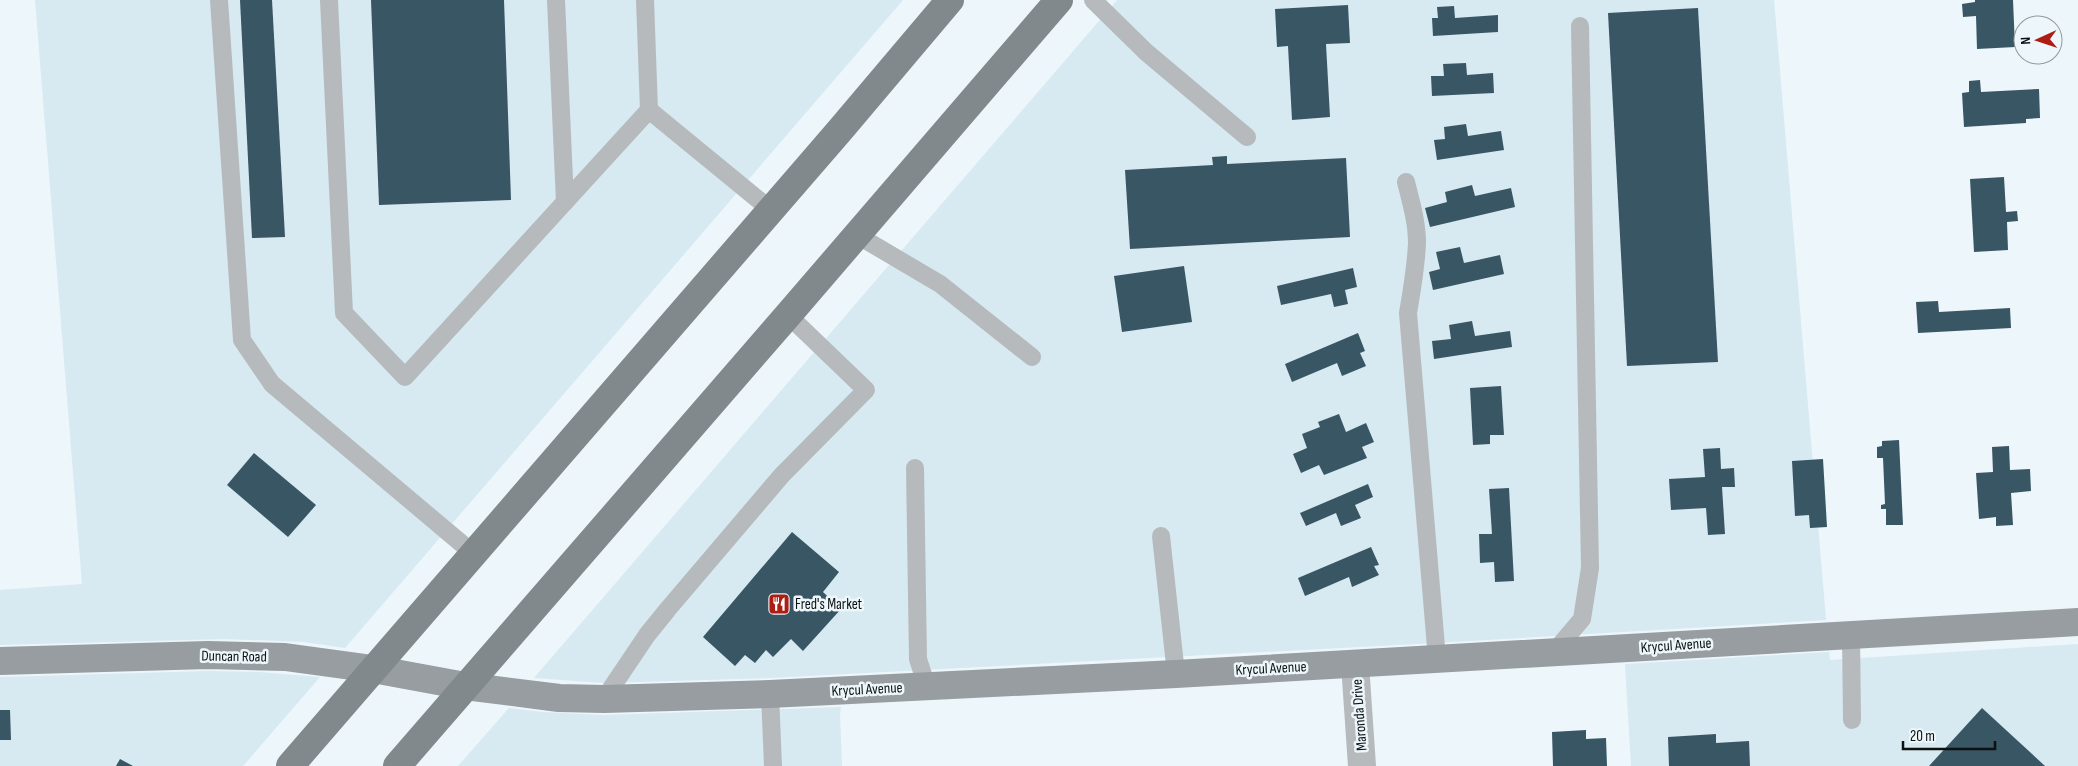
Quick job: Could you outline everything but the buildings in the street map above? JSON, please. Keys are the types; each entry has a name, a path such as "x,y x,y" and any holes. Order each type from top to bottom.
{"main road":[{"path":"290,766 950,0"},
{"path":"397,766 1058,0"}],"street":[{"name":"Krycul Avenue","path":"465,686 559,698 604,699 770,694 1176,674 2078,622"},
{"name":"Duncan Road","path":"0,661 208,655 302,658 465,686"},
{"name":"Maronda Drive","path":"1355,664 1362,766"}],"lane":[{"path":"219,0 242,340 272,384 474,554"},
{"path":"329,0 344,313 405,377 649,110 645,0"},
{"path":"556,0 565,202"},
{"path":"1092,0 1146,52 1247,137"},
{"path":"1554,652 1582,619 1590,568 1580,26"},
{"path":"649,110 771,210"},
{"path":"1406,182 1414,216 1417,242 1414,278 1408,313 1437,659"},
{"path":"857,235 940,284 1032,357"},
{"path":"604,699 647,635 782,475 866,390 788,315"},
{"path":"915,468 918,659 927,686"},
{"path":"1161,536 1176,674"},
{"path":"1852,634 1852,720"},
{"path":"770,694 773,766"}],"shaded area":[{"path":"35,0 903,0 345,648 304,642 225,639 0,645 0,590 82,584"},
{"path":"1117,0 1774,0 1826,620 1436,643 770,678 604,683 534,678"},
{"path":"2078,644 2078,766 1631,766 1625,664 1829,652 1830,660"},
{"path":"208,671 259,672 320,677 243,766 0,766 0,677"},
{"path":"841,707 842,766 458,766 509,708 604,715"}],"place":[{"name":"Fred's Market","path":"779,604"}]}
